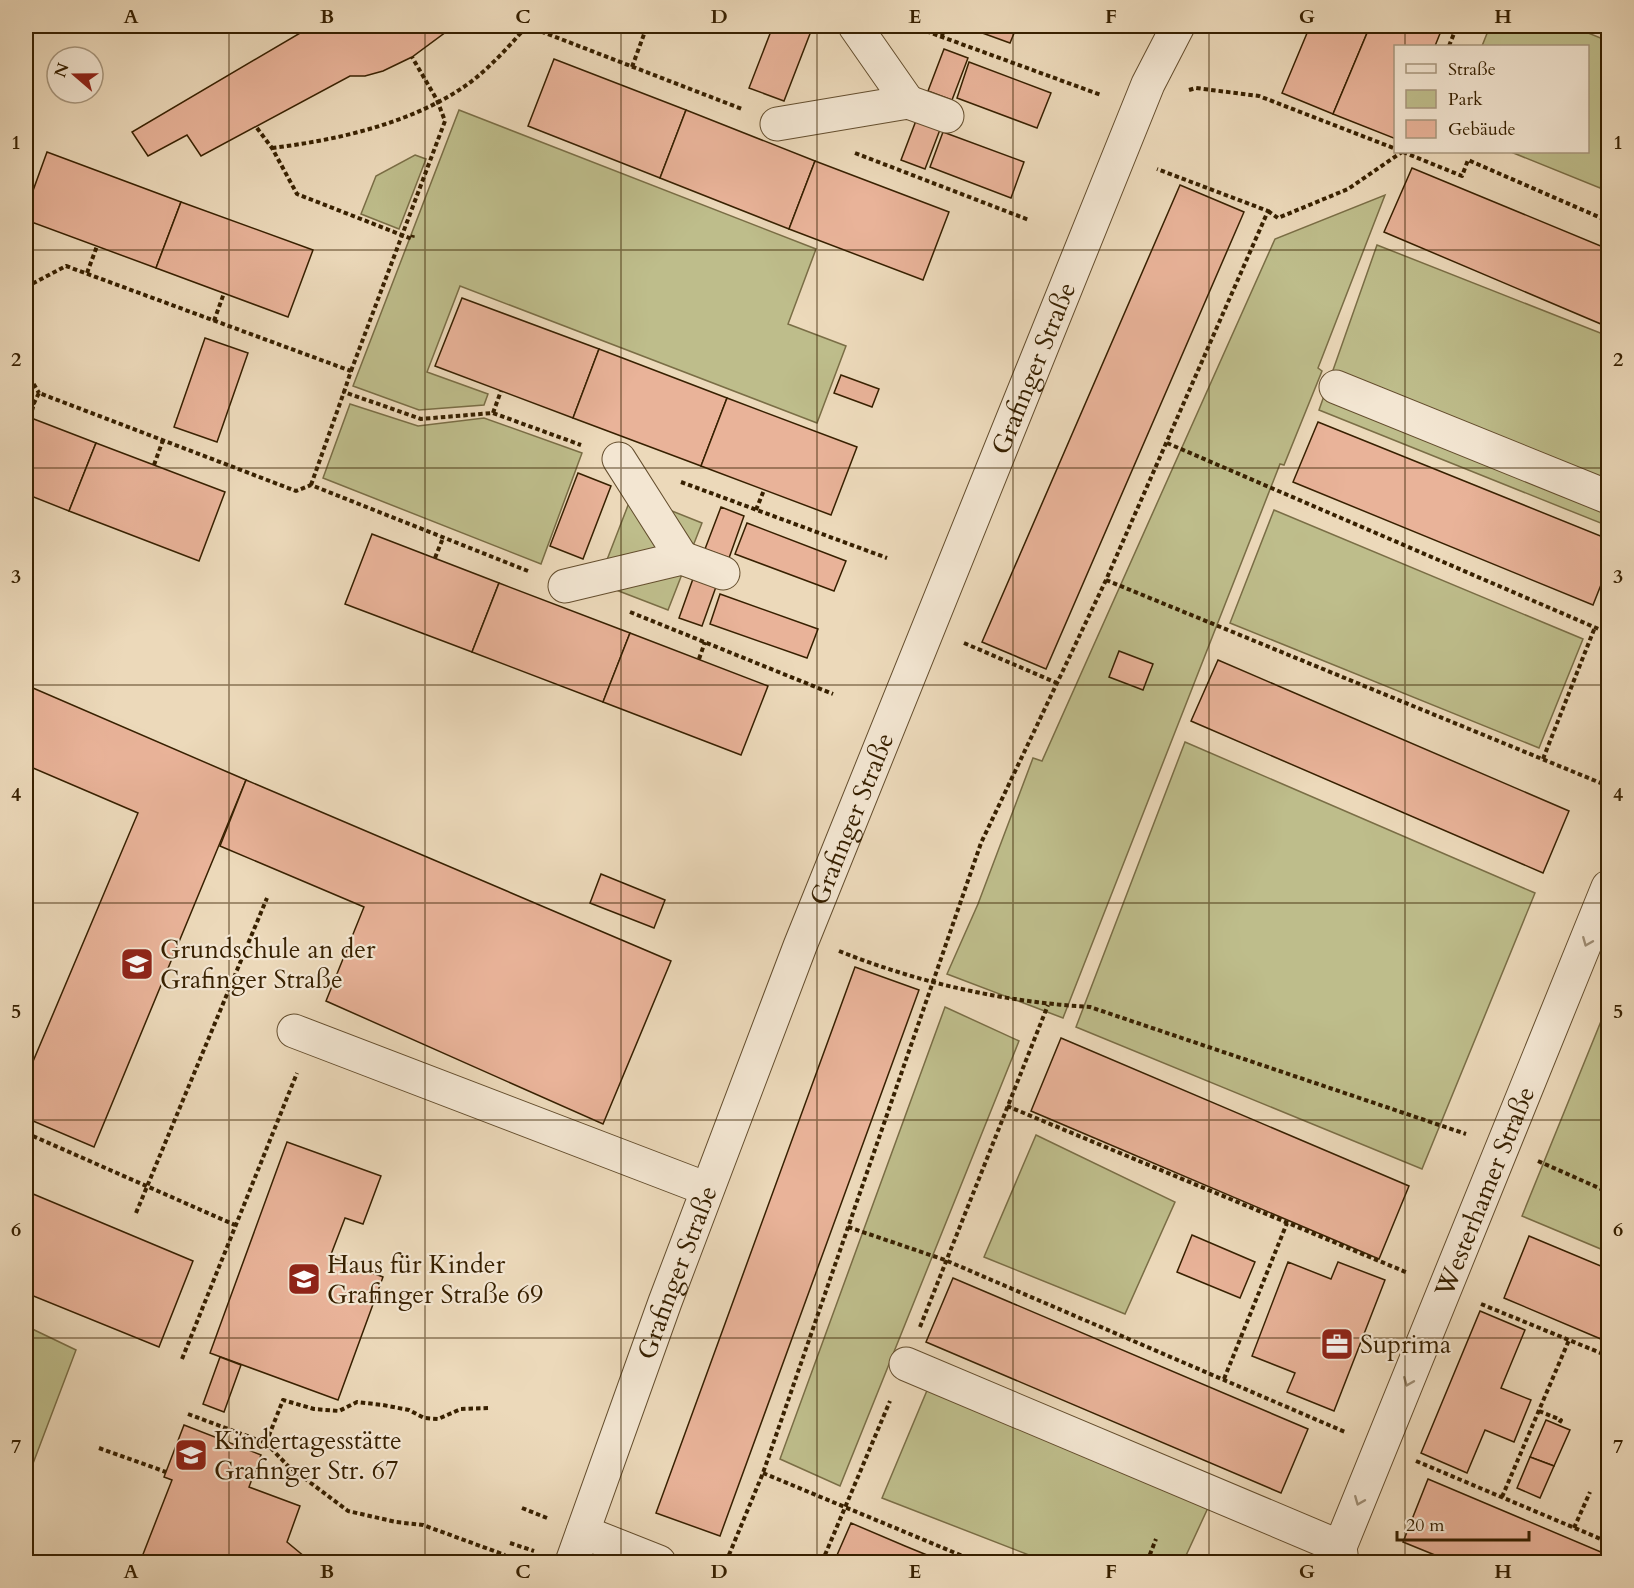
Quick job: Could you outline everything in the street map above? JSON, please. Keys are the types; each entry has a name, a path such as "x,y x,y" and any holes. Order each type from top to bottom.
{"street":[{"path":"855,26 908,102"},
{"name":"Grafinger Straße","path":"1143,96 1164,26"},
{"name":"Grafinger Straße","path":"572,1563 707,1189 800,946 1143,96 1178,26"},
{"path":"777,124 908,102 947,116"},
{"path":"1336,387 1608,497"},
{"path":"619,459 682,558"},
{"path":"565,586 682,558 723,573"},
{"name":"Westerhamer Straße","path":"1341,1555 1382,1447 1608,887"},
{"path":"302,1034 707,1189"},
{"path":"906,1364 1341,1555"},
{"path":"583,1532 659,1563"}],"path":[{"path":"272,148 320,142 355,134 437,100 466,85 486,69 527,26 777,124"},
{"path":"632,66 647,26"},
{"path":"912,26 1143,96 1196,88 1259,96 1394,149"},
{"path":"942,36 945,26"},
{"path":"1449,45 1457,26"},
{"path":"1590,26 1608,33"},
{"path":"310,485 445,121 437,100 412,57"},
{"path":"257,128 272,148 297,194 412,240 413,235"},
{"path":"854,153 1029,220"},
{"path":"1155,169 1268,211 1278,218 1348,189 1401,153"},
{"path":"1404,153 1462,176 1468,160 1608,221"},
{"path":"726,1563 763,1473 981,843 1106,580 1268,211"},
{"path":"87,273 97,246"},
{"path":"26,287 66,266 351,371"},
{"path":"214,321 224,293"},
{"path":"26,371 39,393 296,491 310,485 833,694"},
{"path":"493,413 501,391"},
{"path":"344,392 422,419 493,413 619,459"},
{"path":"30,418 39,393"},
{"path":"26,400 34,404"},
{"path":"154,465 163,440"},
{"path":"1167,443 1608,633"},
{"path":"679,481 887,558"},
{"path":"756,510 764,490"},
{"path":"435,558 443,538"},
{"path":"1106,580 1608,786"},
{"path":"931,621 963,642 1057,683"},
{"path":"1542,759 1595,627"},
{"path":"699,659 705,642"},
{"path":"136,1213 267,898"},
{"path":"838,951 931,983 1048,1005 1090,1007 1505,1147 1608,1192"},
{"path":"822,1563 906,1364 945,1260 1048,1005"},
{"path":"182,1359 236,1225 302,1034"},
{"path":"1007,1107 1608,1356"},
{"path":"26,1133 236,1225"},
{"path":"1224,1379 1287,1223"},
{"path":"848,1227 945,1260 1608,1542"},
{"path":"1502,1497 1569,1340"},
{"path":"266,1443 283,1400 314,1409 339,1411 357,1402 366,1403 409,1410 424,1418 438,1419 461,1409 489,1408"},
{"path":"1539,1411 1561,1420 1558,1425"},
{"path":"188,1414 266,1443 288,1466 348,1510 396,1522 423,1525 505,1555"},
{"path":"99,1448 166,1472"},
{"path":"763,1473 977,1563"},
{"path":"1574,1528 1590,1492"},
{"path":"1147,1563 1156,1539"}],"green space":[{"path":"1490,26 1571,26 1608,41 1608,71 1605,79 1608,81 1608,168 1600,188 1513,153 1589,153 1589,45 1482,45"},
{"path":"459,110 816,249 788,324 846,346 817,423 460,286 427,372 488,394 484,405 419,410 353,386"},
{"path":"415,155 426,159 399,229 361,214 376,176"},
{"path":"1385,195 1318,368 1322,371 1284,465 1280,464 1063,1018 947,974 978,904 1033,758 1042,761 1275,239"},
{"path":"1377,245 1608,336 1608,526 1319,410"},
{"path":"350,404 418,426 484,418 582,453 541,564 323,478"},
{"path":"632,495 702,523 668,610 598,583"},
{"path":"1274,510 1583,639 1539,748 1230,623"},
{"path":"1185,742 1535,893 1422,1169 1076,1027"},
{"path":"1608,1004 1608,1252 1522,1216"},
{"path":"945,1007 1019,1041 840,1486 780,1459"},
{"path":"1036,1135 1175,1202 1125,1314 984,1257"},
{"path":"26,1326 76,1350 26,1482"},
{"path":"936,1369 1219,1484 1183,1562 1047,1562 882,1498"}],"building":[{"path":"312,26 454,26 412,57 383,71 365,76 350,76 201,156 187,135 148,156 132,132"},
{"path":"773,26 813,26 784,101 749,88"},
{"path":"963,26 1017,26 1010,43"},
{"path":"1310,26 1370,26 1333,114 1282,93"},
{"path":"1370,26 1443,26 1435,45 1394,45 1394,138 1333,114"},
{"path":"944,49 968,58 952,100 928,91"},
{"path":"554,59 686,110 660,178 528,126"},
{"path":"969,62 1051,93 1037,128 957,98"},
{"path":"686,110 815,161 789,229 660,178"},
{"path":"917,118 941,127 925,169 901,160"},
{"path":"943,132 1024,162 1011,198 930,167"},
{"path":"47,152 181,202 156,268 26,220 26,210"},
{"path":"815,161 949,212 923,280 789,229"},
{"path":"1412,168 1608,249 1608,327 1384,232"},
{"path":"1180,185 1244,212 1046,669 982,642"},
{"path":"181,202 313,250 288,317 156,268"},
{"path":"462,298 599,349 573,418 435,366"},
{"path":"205,338 248,353 217,442 174,427"},
{"path":"599,349 727,398 701,466 573,418"},
{"path":"841,375 879,389 872,407 834,393"},
{"path":"727,398 857,447 831,515 701,466"},
{"path":"26,416 96,443 69,511 26,494"},
{"path":"1318,422 1608,539 1608,567 1593,605 1293,482"},
{"path":"96,443 225,492 199,561 69,511"},
{"path":"578,473 611,486 583,559 550,546"},
{"path":"721,507 744,516 729,558 705,549"},
{"path":"747,523 846,561 834,591 735,554"},
{"path":"372,534 499,583 472,652 345,604"},
{"path":"694,576 717,584 702,626 679,618"},
{"path":"499,583 630,633 603,702 472,652"},
{"path":"720,594 818,629 807,658 710,624"},
{"path":"630,633 768,686 741,755 603,702"},
{"path":"1119,651 1153,664 1143,690 1109,677"},
{"path":"1218,660 1569,811 1543,873 1191,721"},
{"path":"26,685 246,780 94,1147 26,1118 26,1078 138,813 26,765"},
{"path":"246,780 671,961 603,1124 326,1001 364,907 220,846"},
{"path":"601,874 665,900 654,928 590,903"},
{"path":"855,967 919,990 720,1536 656,1513"},
{"path":"1061,1038 1409,1186 1379,1259 1031,1111"},
{"path":"287,1142 381,1176 363,1224 345,1218 330,1257 383,1277 338,1400 210,1353"},
{"path":"26,1191 193,1261 159,1347 26,1293"},
{"path":"1192,1235 1255,1262 1240,1298 1177,1272"},
{"path":"1529,1236 1608,1269 1608,1342 1504,1298"},
{"path":"1288,1262 1331,1279 1338,1262 1385,1280 1334,1411 1287,1392 1295,1373 1252,1356"},
{"path":"953,1278 1308,1429 1281,1493 926,1342"},
{"path":"1480,1311 1525,1330 1501,1388 1531,1400 1514,1442 1485,1430 1467,1473 1421,1453"},
{"path":"220,1357 241,1365 224,1412 203,1404"},
{"path":"1546,1420 1570,1430 1554,1466 1530,1457"},
{"path":"184,1425 261,1455 249,1487 300,1506 287,1542 311,1562 140,1562 172,1480 164,1477"},
{"path":"1530,1457 1554,1466 1540,1498 1517,1488"},
{"path":"1428,1479 1608,1555 1608,1562 1452,1562 1403,1542"},
{"path":"851,1523 905,1546 944,1562 834,1562"}],"place":[{"name":"Grundschule an der Grafinger Straße","path":"137,964"},
{"name":"Haus für Kinder Grafinger Straße 69","path":"304,1279"},
{"name":"Suprima","path":"1337,1344"},
{"name":"Kindertagesstätte Grafinger Str. 67","path":"191,1455"}]}
